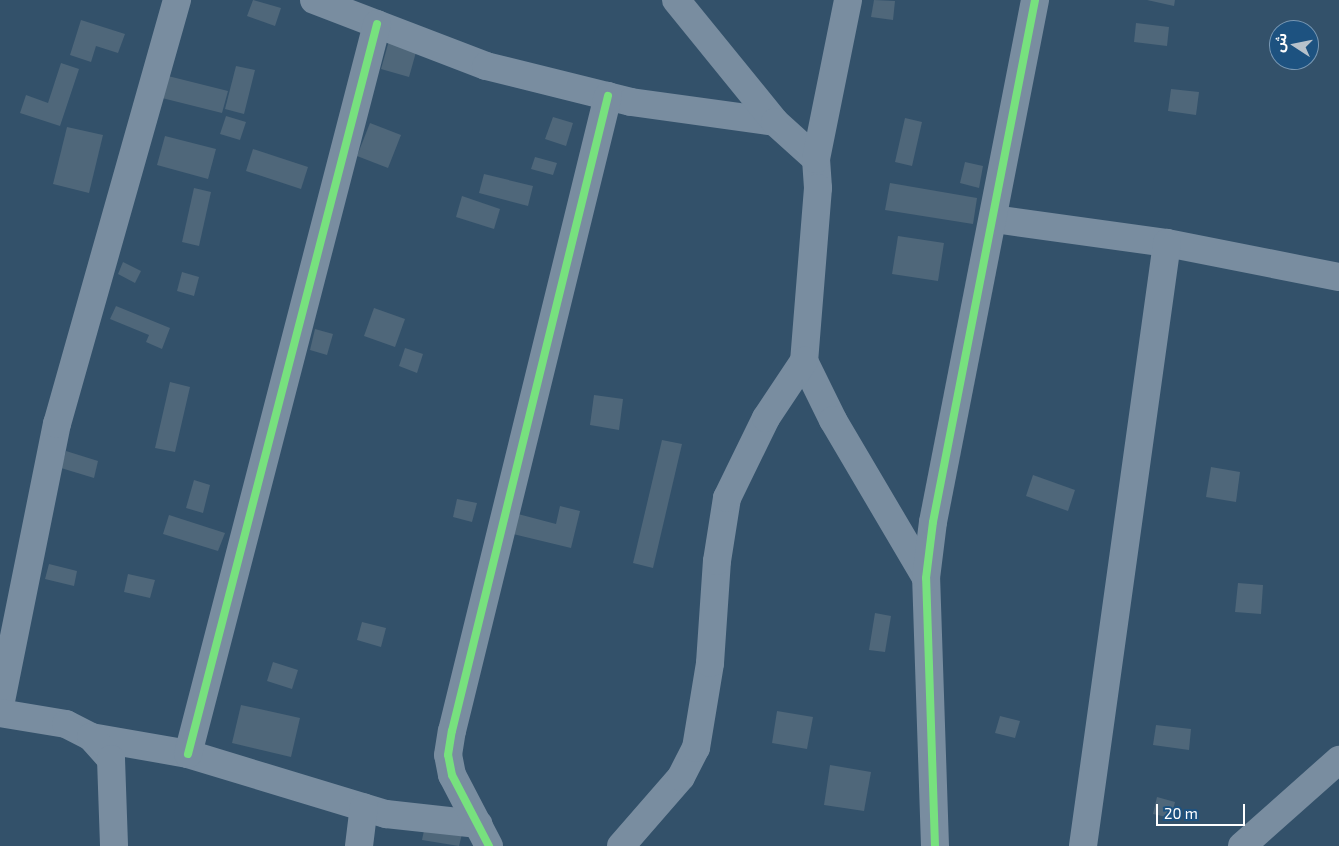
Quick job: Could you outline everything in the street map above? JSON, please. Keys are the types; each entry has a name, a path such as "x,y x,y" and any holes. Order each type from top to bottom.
{"street":[{"path":"0,706 57,424 177,0"},
{"path":"314,0 486,66 608,96 775,122"},
{"path":"676,0 775,122 816,159"},
{"path":"621,846 681,777 696,748 710,663 717,561 727,498 766,418 804,361 818,188 816,159 848,0"},
{"path":"935,846 926,578 933,522 994,219 1035,0"},
{"path":"188,754 377,24"},
{"path":"483,835 452,775 448,756 452,731 608,96"},
{"path":"994,219 1167,243 1339,277"},
{"path":"1083,846 1167,243"},
{"path":"804,361 837,428 926,578"},
{"path":"0,713 66,724 91,737 188,754 386,814 483,835"},
{"path":"91,737 111,759 114,846"},
{"path":"1242,846 1339,760"},
{"path":"360,846 364,807"}],"building":[{"path":"253,0 281,8 275,26 247,16"},
{"path":"874,0 895,1 893,20 871,17"},
{"path":"1147,0 1175,0 1174,6"},
{"path":"81,20 125,34 118,53 96,46 91,62 70,55"},
{"path":"1136,23 1169,27 1167,46 1134,42"},
{"path":"390,37 418,45 409,77 381,69"},
{"path":"61,63 79,69 60,126 20,113 26,95 48,103"},
{"path":"236,66 255,70 244,114 225,109"},
{"path":"164,75 228,91 222,113 158,97"},
{"path":"1171,89 1199,92 1196,115 1168,111"},
{"path":"226,116 246,122 240,140 220,134"},
{"path":"553,117 573,123 566,146 545,139"},
{"path":"905,118 922,122 912,166 895,162"},
{"path":"370,123 401,135 388,168 357,156"},
{"path":"67,127 103,135 89,193 53,184"},
{"path":"165,136 216,149 208,179 157,165"},
{"path":"253,149 308,167 301,189 246,171"},
{"path":"535,157 557,163 553,175 531,169"},
{"path":"965,162 983,166 979,188 960,183"},
{"path":"484,174 533,186 528,206 479,193"},
{"path":"890,183 977,198 973,224 885,210"},
{"path":"194,188 211,192 199,246 182,242"},
{"path":"462,196 500,209 494,229 456,217"},
{"path":"898,236 944,243 938,281 892,274"},
{"path":"123,262 141,271 135,283 118,274"},
{"path":"182,272 199,277 194,296 177,291"},
{"path":"116,306 170,328 162,349 146,342 149,335 110,319"},
{"path":"374,308 405,319 395,347 364,336"},
{"path":"315,329 333,334 327,355 310,350"},
{"path":"405,348 423,354 417,373 399,366"},
{"path":"170,382 190,387 175,452 155,448"},
{"path":"594,395 623,399 619,430 590,425"},
{"path":"662,440 682,444 653,568 633,563"},
{"path":"66,451 98,461 94,478 61,468"},
{"path":"1211,467 1240,472 1236,502 1206,497"},
{"path":"1033,475 1075,490 1068,511 1026,496"},
{"path":"194,480 210,485 203,513 186,508"},
{"path":"457,499 477,503 472,522 453,517"},
{"path":"560,506 580,511 571,548 513,534 518,514 556,524"},
{"path":"169,515 225,533 218,551 163,534"},
{"path":"49,564 77,571 74,586 45,579"},
{"path":"128,574 155,580 150,598 124,592"},
{"path":"1238,583 1263,585 1261,614 1235,612"},
{"path":"875,613 891,616 885,652 869,650"},
{"path":"362,622 386,628 381,647 357,640"},
{"path":"273,662 298,670 292,689 267,681"},
{"path":"241,705 300,718 291,757 232,743"},
{"path":"777,711 813,717 807,749 772,743"},
{"path":"1000,716 1020,721 1015,738 995,733"},
{"path":"1156,725 1191,729 1189,750 1153,745"},
{"path":"830,765 871,772 864,811 824,805"},
{"path":"1157,797 1175,802 1171,818 1153,814"},
{"path":"426,821 463,830 459,846 422,840"}],"cycle path":[{"path":"935,846 926,578 933,522 1035,0"},
{"path":"188,754 377,24"},
{"path":"489,846 452,775 448,755 452,731 608,96"}]}
